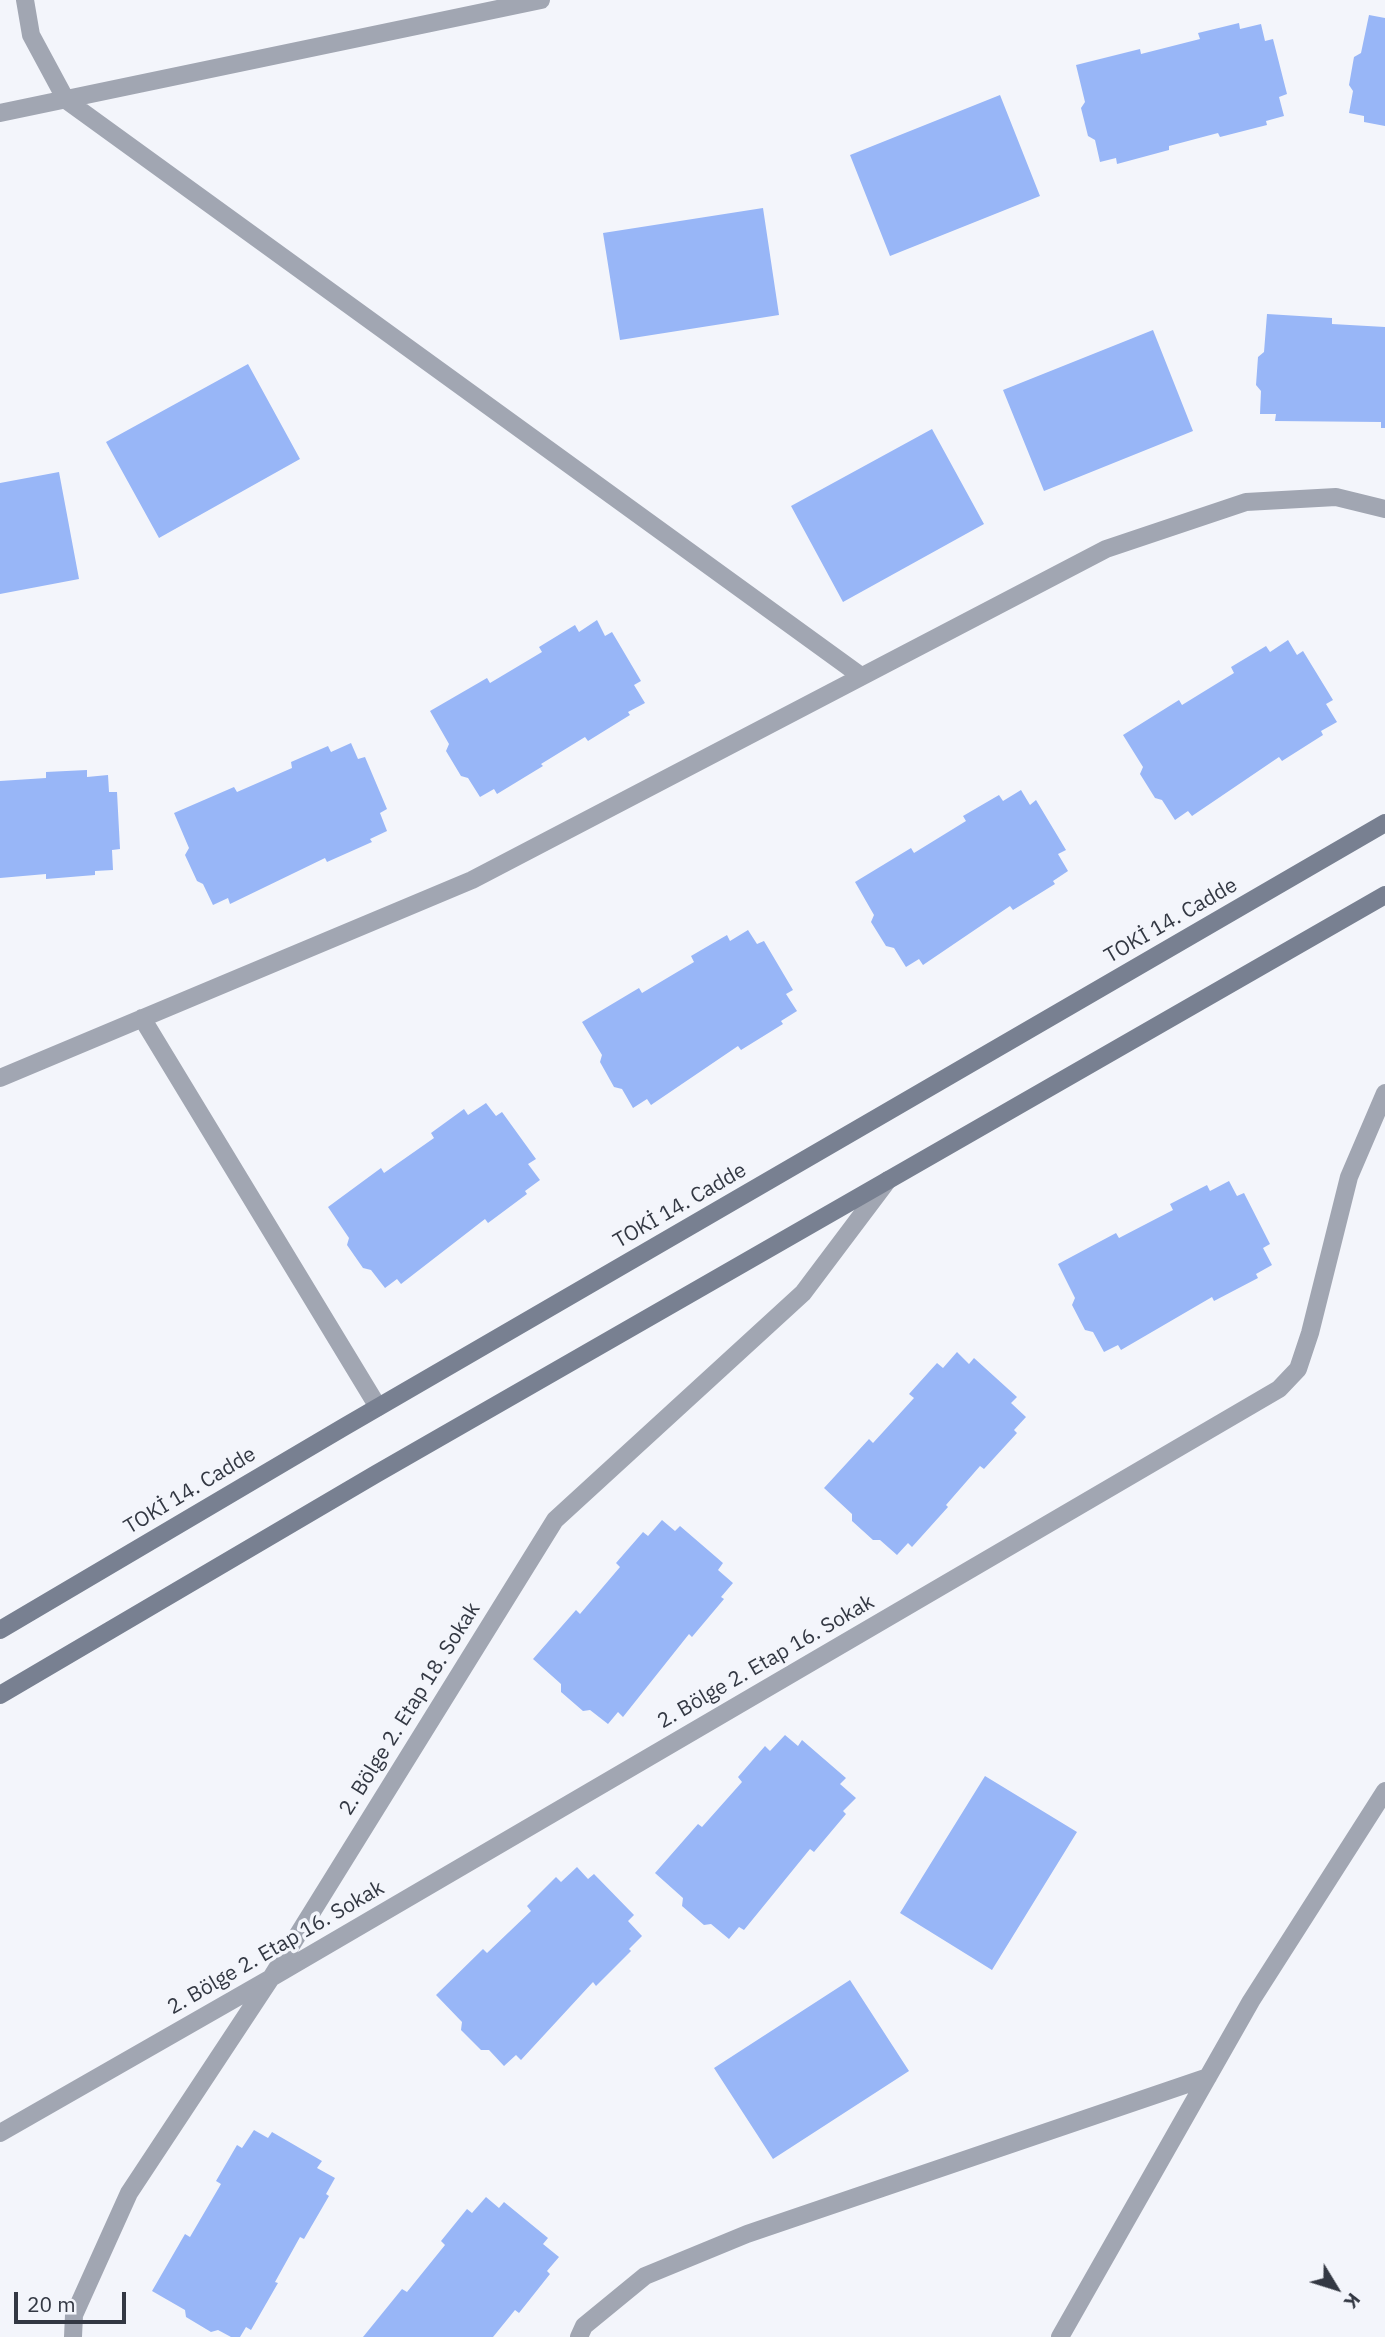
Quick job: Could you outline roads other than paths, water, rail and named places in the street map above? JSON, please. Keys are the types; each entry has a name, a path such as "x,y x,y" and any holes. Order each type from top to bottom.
{"main road":[{"name":"TOKİ 14. Cadde","path":"0,1630 1385,823"},
{"path":"0,1695 376,1474 1385,895"}],"street":[{"path":"25,0 31,35 66,100 861,676"},
{"path":"0,113 541,0"},
{"path":"0,1078 472,880 1106,549 1246,502 1336,497 1385,509"},
{"path":"142,1018 379,1407"},
{"name":"2. Bölge 2. Etap 16. Sokak","path":"0,2133 271,1978 1279,1389 1298,1369 1310,1334 1349,1177 1385,1093"},
{"name":"2. Bölge 2. Etap 18. Sokak","path":"73,2337 74,2315 129,2193 271,1978 555,1520 803,1293 888,1180"},
{"path":"1060,2337 1251,2001 1385,1791"},
{"path":"579,2337 584,2326 645,2276 747,2234 1208,2077"}]}
